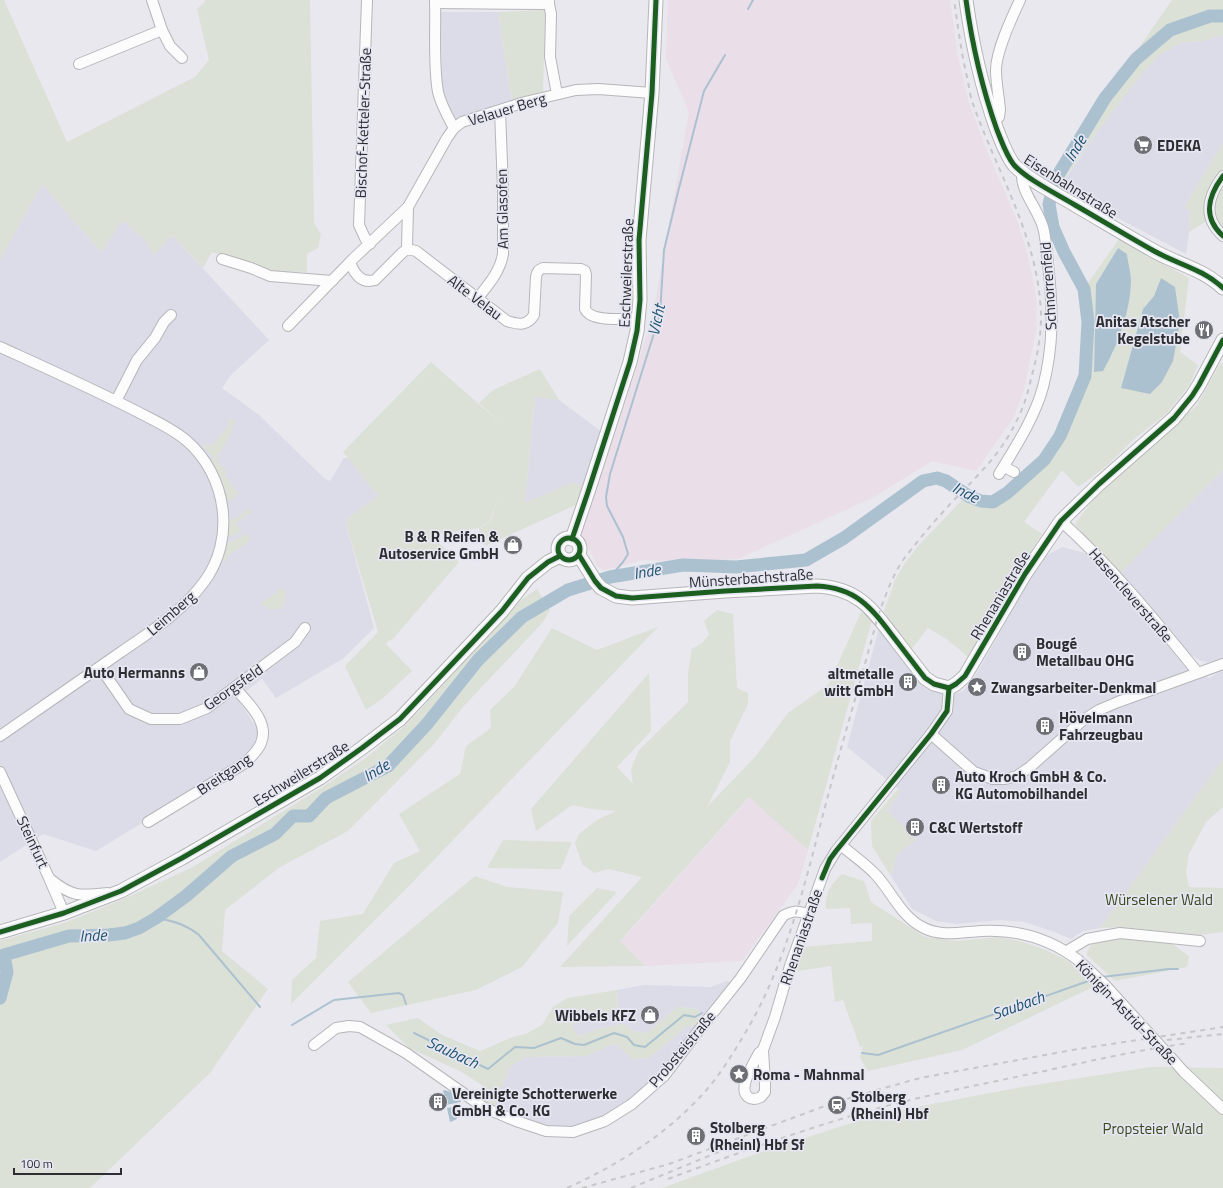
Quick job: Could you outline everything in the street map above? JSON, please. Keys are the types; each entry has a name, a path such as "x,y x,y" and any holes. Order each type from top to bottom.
{"main road":[{"name":"Eschweilerstraße","path":"572,539 630,362 638,319 640,300 640,228 652,93 656,0"},
{"name":"Eisenbahnstraße","path":"966,0 970,30 978,65 994,121 1004,149 1014,164 1022,172 1059,196 1155,252 1203,273 1223,288"},
{"name":"Rhenaniastraße","path":"949,688 965,676 1024,574 1061,521 1099,484 1174,418 1192,396 1221,346"},
{"path":"572,539 579,544 579,555 569,561 560,556 558,548 561,542 572,539"},
{"name":"Münsterbachstraße","path":"579,555 601,588 616,596 632,598 817,586 830,586 842,589 864,602 878,616 925,678 934,684 949,688"},
{"name":"Eschweilerstraße","path":"0,932 64,913 121,891 182,858 320,778 400,719 502,611 528,578 548,562 560,556"}],"street":[{"path":"152,0 162,30 170,46 182,58"},
{"name":"Bischof-Ketteler-Straße","path":"367,0 359,225 365,238 370,244"},
{"path":"994,121 999,117 1000,110 996,62 1020,0"},
{"path":"454,128 442,105 438,93 435,2 549,2 551,14 550,56 557,94"},
{"path":"79,64 162,30"},
{"name":"Velauer Berg","path":"288,326 408,207 447,138 454,128 462,122 525,102 576,90 598,89 652,93"},
{"name":"Am Glasofen","path":"477,299 498,271 502,262 503,254 503,189 500,111"},
{"name":"Schnorrenfeld","path":"1014,472 1001,470 1030,420 1042,388 1052,344 1053,319 1052,292 1045,232 1040,216 1024,187 1022,172"},
{"path":"1223,176 1214,188 1209,204 1212,222 1223,236"},
{"name":"Velauer Berg","path":"407,249 408,207"},
{"path":"350,263 356,275 366,281 371,282 375,280 407,249"},
{"name":"Alte Velau","path":"407,249 416,251 507,322 515,324 527,323 534,316 536,277 540,269 543,268 581,269 585,271 584,309 593,317 638,319"},
{"path":"222,259 270,276 332,281"},
{"path":"116,401 137,360 155,338 164,322 171,315"},
{"name":"Leimberg","path":"0,347 116,401 176,432 195,448 209,466 222,501 224,527 216,561 204,582 187,602 150,632 0,736"},
{"name":"Hasencleverstraße","path":"1061,521 1107,565 1198,673"},
{"name":"Georgsfeld","path":"100,667 129,709 151,719 180,719 207,708 235,688 295,642 305,628"},
{"path":"931,734 974,772 993,779 1005,779 1017,776 1030,767 1082,721 1099,710 1223,664"},
{"name":"Breitgang","path":"148,822 245,762 255,753 261,742 263,730 255,711 235,688"},
{"name":"Rhenaniastraße","path":"763,1050 808,914 830,859 931,734 947,711 949,688"},
{"name":"Steinfurt","path":"0,772 64,913"},
{"name":"Königin-Astrid-Straße","path":"841,845 874,873 886,886 903,913 914,922 925,928 936,932 957,934 1000,930 1023,933 1067,951 1106,986 1184,1072 1223,1109"},
{"path":"49,878 64,890 73,894 94,894 121,891"},
{"name":"Probsteistraße","path":"314,1045 336,1028 349,1026 360,1027 406,1053 483,1107 516,1121 546,1131 573,1132 606,1121 632,1104 664,1076 740,979 783,916 790,912 797,911 808,914"},
{"path":"1067,951 1087,939 1120,933 1200,941"}],"shaded area":[{"path":"668,0 950,0 958,57 969,103 985,146 1016,218 1026,249 1037,303 1036,333 1024,389 1014,417 976,471 932,461 872,498 738,559 685,561 643,560 604,570 598,567 581,534 652,319 689,112 666,59"},
{"path":"441,12 498,12 512,101 456,121 442,92"},
{"path":"1223,35 1223,143 1185,206 1190,211 1186,254 1061,188 1066,178 1100,128 1159,54 1181,43 1202,41"},
{"path":"42,184 101,252 122,220 145,240 154,255 172,235 269,340 231,375 222,388 259,415 324,478 330,481 344,458 348,458 378,496 348,518 346,524 374,628 344,658 276,698 262,679 237,698 258,730 257,742 242,762 96,851 43,834 0,862 0,257"},
{"path":"535,396 559,400 602,432 584,487 525,503"},
{"path":"1223,470 1223,659 1211,663 1201,661 1189,654 1119,574"},
{"path":"1062,547 1092,555 1184,660 1209,678 1223,670 1223,759 1100,928 1083,931 1071,939 1025,922 1000,920 956,924 936,921 912,909 891,876 897,855 915,840 887,810 901,791 847,747 879,628 933,690 947,696 963,691 974,678 1042,558"},
{"path":"750,797 808,850 798,884 742,961 645,966 620,942"},
{"path":"727,981 733,983 702,1018 697,1009 677,1007 647,1033 633,1031 623,1024 598,1029 578,1036 571,1025 618,1009 617,990 644,985 711,987"},
{"path":"687,1026 695,1026 661,1073 628,1101 604,1118 574,1127 547,1126 518,1118 495,1106 511,1066 526,1057 586,1056 615,1043 633,1059 649,1058"}],"green space":[{"path":"0,0 4,0 67,142 195,77 209,60 197,9 205,2 205,0 310,0 314,223 321,234 318,248 307,254 307,272 276,271 212,252 203,268 172,235 154,255 145,240 122,220 101,252 42,184 1,258"},
{"path":"1172,0 1223,0 1223,35 1202,41 1181,43 1159,55 1129,90 1065,178 1056,171"},
{"path":"545,10 543,92 512,101 498,12"},
{"path":"1223,143 1223,169 1218,173 1210,186 1206,200 1205,222 1189,232 1190,211 1185,206"},
{"path":"1223,184 1223,234 1213,208"},
{"path":"1119,239 1189,278 1180,352 1198,365 1190,384 1167,413 1135,438 1108,465 1078,487 1062,470 1024,522 1042,534 999,603 968,657 948,640 928,628 909,652 884,611 895,580 903,566 919,545 963,499 986,505 1000,503 1039,472 1054,452 1068,425 1087,378 1090,359 1091,329 1088,283","holes":["1118,248 1127,254 1131,281 1128,307 1112,355 1094,371 1096,284","1154,296 1121,388 1143,309"]},
{"path":"431,362 505,427 479,403 493,390 540,369 559,400 535,397 525,503 574,482 584,487 578,504 485,546 479,529 491,520 498,498 490,520 479,528 440,534 438,542 459,562 392,640 388,641 386,644 412,671 383,698 366,710 345,666 378,632 346,524 348,518 378,496 343,452"},
{"path":"1223,363 1223,470 1119,575 1075,524 1100,491 1153,447 1197,405 1220,364"},
{"path":"230,418 235,422 230,435 216,459 227,473 225,475 239,494 228,502 222,481 211,460 213,457 203,447 207,443 211,446 230,425 227,422"},
{"path":"249,508 252,512 236,523 241,531 236,535 228,536 229,517 232,521"},
{"path":"246,533 251,540 226,557 229,561 223,560 223,553 227,545"},
{"path":"283,588 286,600 281,608 271,609 261,603"},
{"path":"537,589 550,610 543,622 463,707 434,744 348,831 280,867 225,910 222,951 268,989 210,1073 90,1188 0,1188 0,941 67,922 121,900 191,868 321,788 367,757 401,729 521,600"},
{"path":"717,610 733,614 737,688 748,693 748,704 730,741 730,762 707,807 755,757 788,713 829,684 861,612 872,620 808,850 749,797 620,941 645,966 560,967 642,877 609,869 594,873 582,864 575,843 579,834 597,820 616,811 592,809 572,805 536,831 531,809 649,673 651,731 617,767 633,784 631,769 639,750 688,702 688,673 692,649 702,643 709,635 704,621"},
{"path":"658,627 402,893 291,1004 292,980 316,958 320,921 363,914 394,863 420,851 399,814 460,774 466,746 491,728 490,710 514,687 552,628 597,650"},
{"name":"Würselener Wald","path":"1223,759 1223,807 1206,822 1189,854 1186,872 1189,887 1223,888 1223,932 1198,935 1120,927 1100,928"},
{"path":"898,789 901,791 887,810 916,840 897,855 891,876 872,846 871,821"},
{"path":"503,840 572,842 561,869 487,868"},
{"path":"842,874 864,881 871,902 925,937 958,941 999,937 1023,942 1046,950 1068,961 1095,986 962,1050 868,1071 860,1058 863,1046 860,1047 843,1000 835,1002 831,966 797,971 803,947 872,941 872,923 851,924 850,908 826,909 827,894 834,882"},
{"path":"475,876 507,887 563,892 558,923 522,967 476,990 371,1013 348,982"},
{"path":"597,888 617,892 567,946 569,916"},
{"path":"1119,937 1170,942 1189,956 1187,967 1115,981 1086,954 1091,945"},
{"path":"617,990 618,1009 572,1025 578,1036 598,1029 623,1024 633,1031 647,1033 677,1007 697,1009 702,1018 695,1026 687,1026 649,1058 633,1059 615,1043 586,1056 526,1057 511,1066 495,1106 486,1103 480,1098 482,1085 460,1071 409,1048 386,1025 418,1018 442,1035 480,1051 513,1037 526,1034 542,1025 553,1007 567,998"},
{"name":"Propsteier Wald","path":"1151,1067 1223,1068 1223,1188 662,1188 761,1152 880,1114 1022,1087"}],"water":[{"path":"1118,248 1127,254 1131,275 1126,316 1114,350 1103,371 1094,372 1096,284"},
{"path":"1161,278 1175,287 1180,322 1173,361 1162,382 1150,394 1121,388 1143,309 1154,296"},
{"path":"443,1090 454,1093 461,1102 446,1105"},
{"path":"462,1105 460,1116 450,1122 447,1108"}],"waterway":[{"name":"Vicht","path":"748,9 753,0"},
{"name":"Inde","path":"0,998 7,972 4,955 69,936 109,935 125,933 139,928 156,918 186,896 232,856 275,834 293,816 309,816 326,798 388,766 427,724 478,660 522,617 568,590 610,577 683,565 736,567 806,560 844,538 923,481 937,478 946,481 970,497 981,501 993,502 1007,493 1044,460 1060,436 1085,376 1088,322 1084,289 1064,252 1053,227 1049,204 1055,180 1105,98 1136,59 1170,30 1210,16 1223,16"},
{"name":"Vicht","path":"610,577 628,554 623,537 607,506 606,497 610,474 660,314 664,250 704,91 725,55"},
{"name":"Saubach","path":"156,918 179,924 189,928 199,935 260,1007"},
{"name":"Inde","path":"0,957 4,955"},
{"name":"Saubach","path":"1102,977 1178,969"},
{"name":"Saubach","path":"862,1053 878,1055 1094,979"},
{"name":"Saubach","path":"292,1025 334,1000 399,993 403,995 406,1004"},
{"name":"Saubach","path":"414,1033 488,1069 515,1047 534,1048 561,1038 575,1044 584,1045 614,1033 627,1037 634,1045 645,1047 684,1015 695,1017 702,1013"}],"railway":[{"path":"567,1188 621,1160 655,1137 687,1111 707,1090 741,1040 770,985 792,927 878,616 892,580 903,560 921,537 997,453 1011,432 1025,402 1040,336 1041,309 1036,274 1030,249 1013,200 972,101 963,58 954,0"},
{"path":"582,1188 669,1164 830,1104 920,1078 1072,1050 1223,1027"},
{"path":"1167,1040 1223,1034"},
{"path":"668,1179 830,1122 877,1109 947,1092 1096,1060 1189,1043"},
{"path":"631,1188 728,1148"}],"cycle path":[{"path":"572,539 630,362 637,331 640,300 639,240 652,93 656,0"},
{"path":"966,0 974,49 982,82 1002,144 1014,165 1020,171 1043,186 1163,256 1207,276 1223,288"},
{"path":"1223,176 1214,191 1210,206 1212,221 1216,229 1223,236"},
{"path":"949,688 965,676 1025,574 1061,521 1099,484 1174,418 1199,385 1223,340"},
{"path":"569,538 577,541 580,549 577,557 569,560 561,557 558,549 561,541 569,538"},
{"path":"579,555 601,588 616,596 632,598 817,586 843,591 863,602 879,618 925,678 934,684 949,688"},
{"path":"0,932 64,913 121,891 182,858 320,778 400,719 502,611 528,578 548,562 560,556"},
{"path":"822,878 830,859 931,734 947,711 949,688"}],"place":[{"name":"EDEKA","path":"1143,145"},
{"name":"Anitas Atscher Kegelstube","path":"1204,330"},
{"name":"B & R Reifen & Autoservice GmbH","path":"513,545"},
{"name":"Bougé Metallbau OHG","path":"1022,652"},
{"name":"Auto Hermanns","path":"199,672"},
{"name":"altmetalle witt GmbH","path":"908,682"},
{"name":"Zwangsarbeiter-Denkmal","path":"977,687"},
{"name":"Hövelmann Fahrzeugbau","path":"1045,726"},
{"name":"Auto Kroch GmbH & Co. KG Automobilhandel","path":"941,785"},
{"name":"C&C Wertstoff","path":"915,827"},
{"name":"Wibbels KFZ","path":"650,1015"},
{"name":"Roma - Mahnmal","path":"739,1074"},
{"name":"Vereinigte Schotterwerke GmbH & Co. KG","path":"438,1102"},
{"name":"Stolberg (Rheinl) Hbf","path":"837,1105"},
{"name":"Stolberg (Rheinl) Hbf Sf","path":"696,1136"}]}
